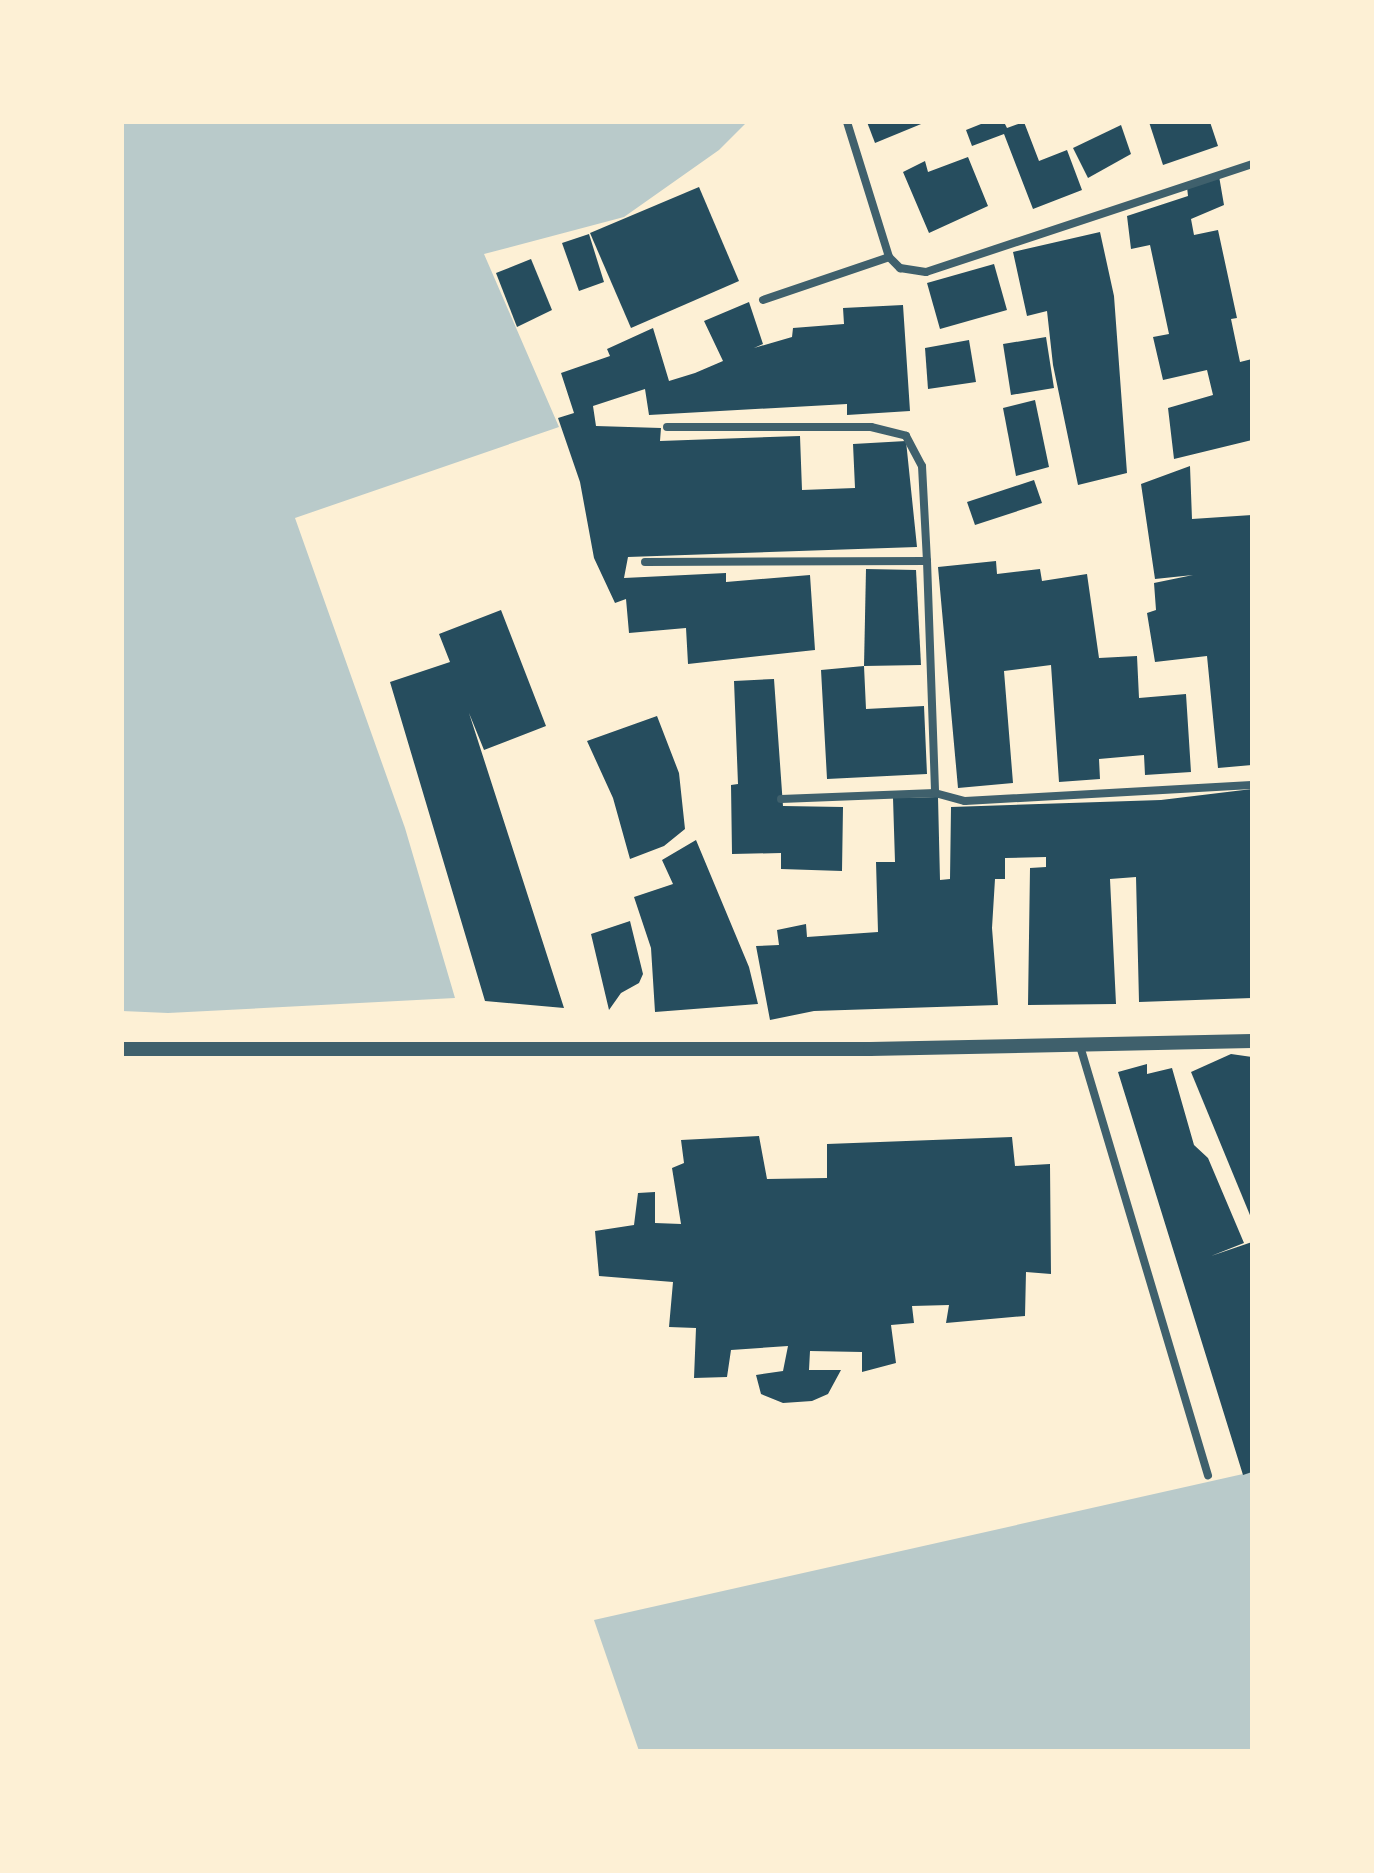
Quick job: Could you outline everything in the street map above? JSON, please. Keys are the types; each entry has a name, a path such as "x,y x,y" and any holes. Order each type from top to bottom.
{"street":[{"path":"847,122 889,257 900,268 926,272 1252,164"},
{"path":"763,300 889,257"},
{"path":"667,427 871,427 906,436 922,466 935,793"},
{"path":"645,562 927,561"},
{"path":"781,799 935,793 965,801 1252,785"},
{"path":"122,1049 1080,1046 1252,1041"},
{"path":"1080,1046 1208,1475"}],"shaded area":[{"path":"122,122 747,122 719,150 624,217 484,254 559,427 295,518 405,828 455,998 168,1013 122,1011"},
{"path":"1252,1472 1252,1751 639,1751 594,1620"}],"building":[{"path":"867,122 926,122 875,143"},
{"path":"986,122 1004,122 1007,128 1024,122 1039,161 1067,150 1082,190 1033,209 1004,134 972,146 966,130"},
{"path":"1149,122 1210,122 1218,146 1163,165"},
{"path":"1121,125 1131,154 1088,178 1073,148"},
{"path":"968,157 988,206 929,233 903,172 925,161 928,172"},
{"path":"1219,176 1224,205 1191,219 1194,235 1218,230 1237,318 1231,319 1240,362 1252,359 1252,440 1174,459 1168,408 1213,395 1207,370 1163,380 1153,337 1169,334 1150,245 1131,249 1127,216 1188,196 1187,187"},
{"path":"699,187 739,281 631,328 590,233"},
{"path":"1100,232 1114,296 1127,473 1078,485 1053,365 1047,311 1027,316 1013,252"},
{"path":"589,234 604,282 579,291 562,243"},
{"path":"531,259 552,310 517,327 496,273"},
{"path":"994,264 1007,310 940,329 927,283"},
{"path":"749,302 763,344 754,348 792,337 793,328 844,324 843,308 903,305 910,411 847,415 847,404 649,415 645,389 593,406 596,426 661,428 660,441 800,436 802,490 855,488 853,444 906,441 917,547 628,557 624,578 726,573 726,582 810,575 815,650 688,664 686,628 629,633 626,599 615,603 594,558 580,482 558,418 574,413 561,373 610,356 607,349 653,328 669,381 695,373 723,361 704,321"},
{"path":"1046,337 1054,388 1011,395 1003,344"},
{"path":"969,340 976,382 928,389 925,348"},
{"path":"1035,400 1049,467 1016,476 1003,408"},
{"path":"1190,466 1192,519 1252,515 1252,765 1218,768 1207,656 1155,662 1147,613 1156,610 1154,583 1193,575 1155,579 1141,484"},
{"path":"1034,480 1042,503 975,525 967,502"},
{"path":"996,561 997,574 1040,569 1042,581 1087,574 1099,658 1137,656 1139,698 1186,694 1191,772 1145,775 1144,755 1099,759 1100,779 1059,782 1051,665 1004,671 1013,783 958,788 938,567"},
{"path":"866,569 916,570 921,665 864,666"},
{"path":"501,610 546,726 484,750 469,713 564,1008 485,1001 390,682 450,662 439,634"},
{"path":"864,666 866,709 924,706 927,774 827,779 821,670"},
{"path":"774,679 783,806 843,807 842,871 781,869 781,853 732,854 731,785 738,784 734,681"},
{"path":"657,716 679,773 685,829 664,846 630,859 613,798 587,741"},
{"path":"1252,789 1252,998 1139,1002 1136,877 1110,879 1116,1004 1028,1005 1030,868 1046,867 1046,857 1005,858 1005,879 995,879 992,928 998,1005 814,1011 770,1020 756,946 779,945 777,930 806,924 807,937 878,932 876,862 895,862 893,798 938,797 940,880 950,879 951,807 1161,800"},
{"path":"696,840 749,967 758,1004 655,1012 651,948 634,897 673,884 662,860"},
{"path":"630,921 643,974 639,983 621,993 609,1010 591,934"},
{"path":"1231,1054 1252,1057 1252,1220 1191,1072"},
{"path":"1147,1064 1147,1074 1172,1068 1194,1145 1208,1158 1244,1243 1211,1256 1252,1242 1252,1472 1243,1475 1118,1072"},
{"path":"759,1136 767,1179 827,1178 827,1144 1012,1137 1015,1166 1050,1164 1051,1274 1026,1272 1025,1316 946,1323 949,1305 912,1306 914,1323 891,1325 896,1363 862,1372 862,1352 810,1351 809,1370 841,1370 828,1394 812,1401 783,1403 761,1394 756,1375 783,1371 788,1346 731,1350 727,1377 694,1378 696,1328 669,1327 673,1282 599,1276 595,1231 634,1225 638,1193 655,1192 655,1223 681,1224 672,1168 684,1163 681,1140"}]}
